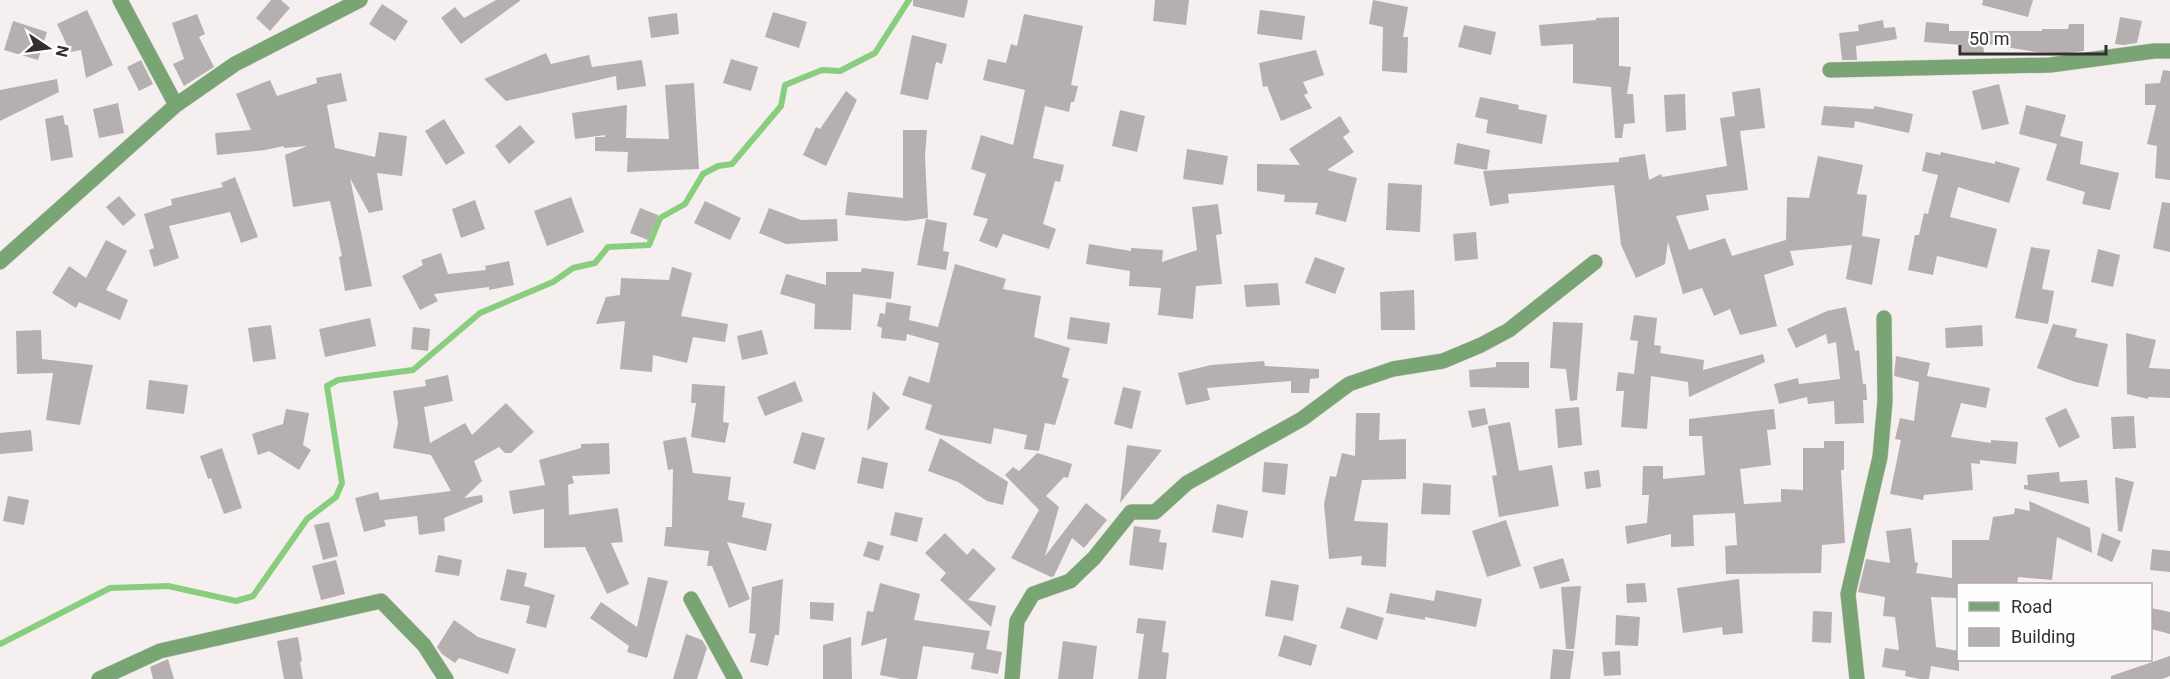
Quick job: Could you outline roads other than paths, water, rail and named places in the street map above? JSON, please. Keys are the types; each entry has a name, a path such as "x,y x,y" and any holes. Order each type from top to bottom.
{"street":[{"path":"120,0 176,105"},
{"path":"0,262 176,105 235,64 360,0"},
{"path":"1830,70 2050,65 2154,51 2170,51"},
{"path":"1012,679 1017,621 1033,594 1070,581 1094,558 1131,512 1155,512 1187,483 1302,419 1349,384 1393,369 1443,361 1491,340 1509,330 1595,262"},
{"path":"1857,679 1848,594 1880,457 1885,401 1884,318"},
{"path":"691,599 735,679"},
{"path":"99,679 160,651 381,601 424,645 446,679"}],"waterway":[{"path":"0,644 110,588 168,586 236,601 253,596 307,519 336,497 342,483 327,386 338,380 413,370 480,313 553,282 573,268 595,263 608,247 649,245 660,218 685,204 703,174 718,166 732,164 781,106 785,85 822,70 840,71 875,53 909,0"}]}
